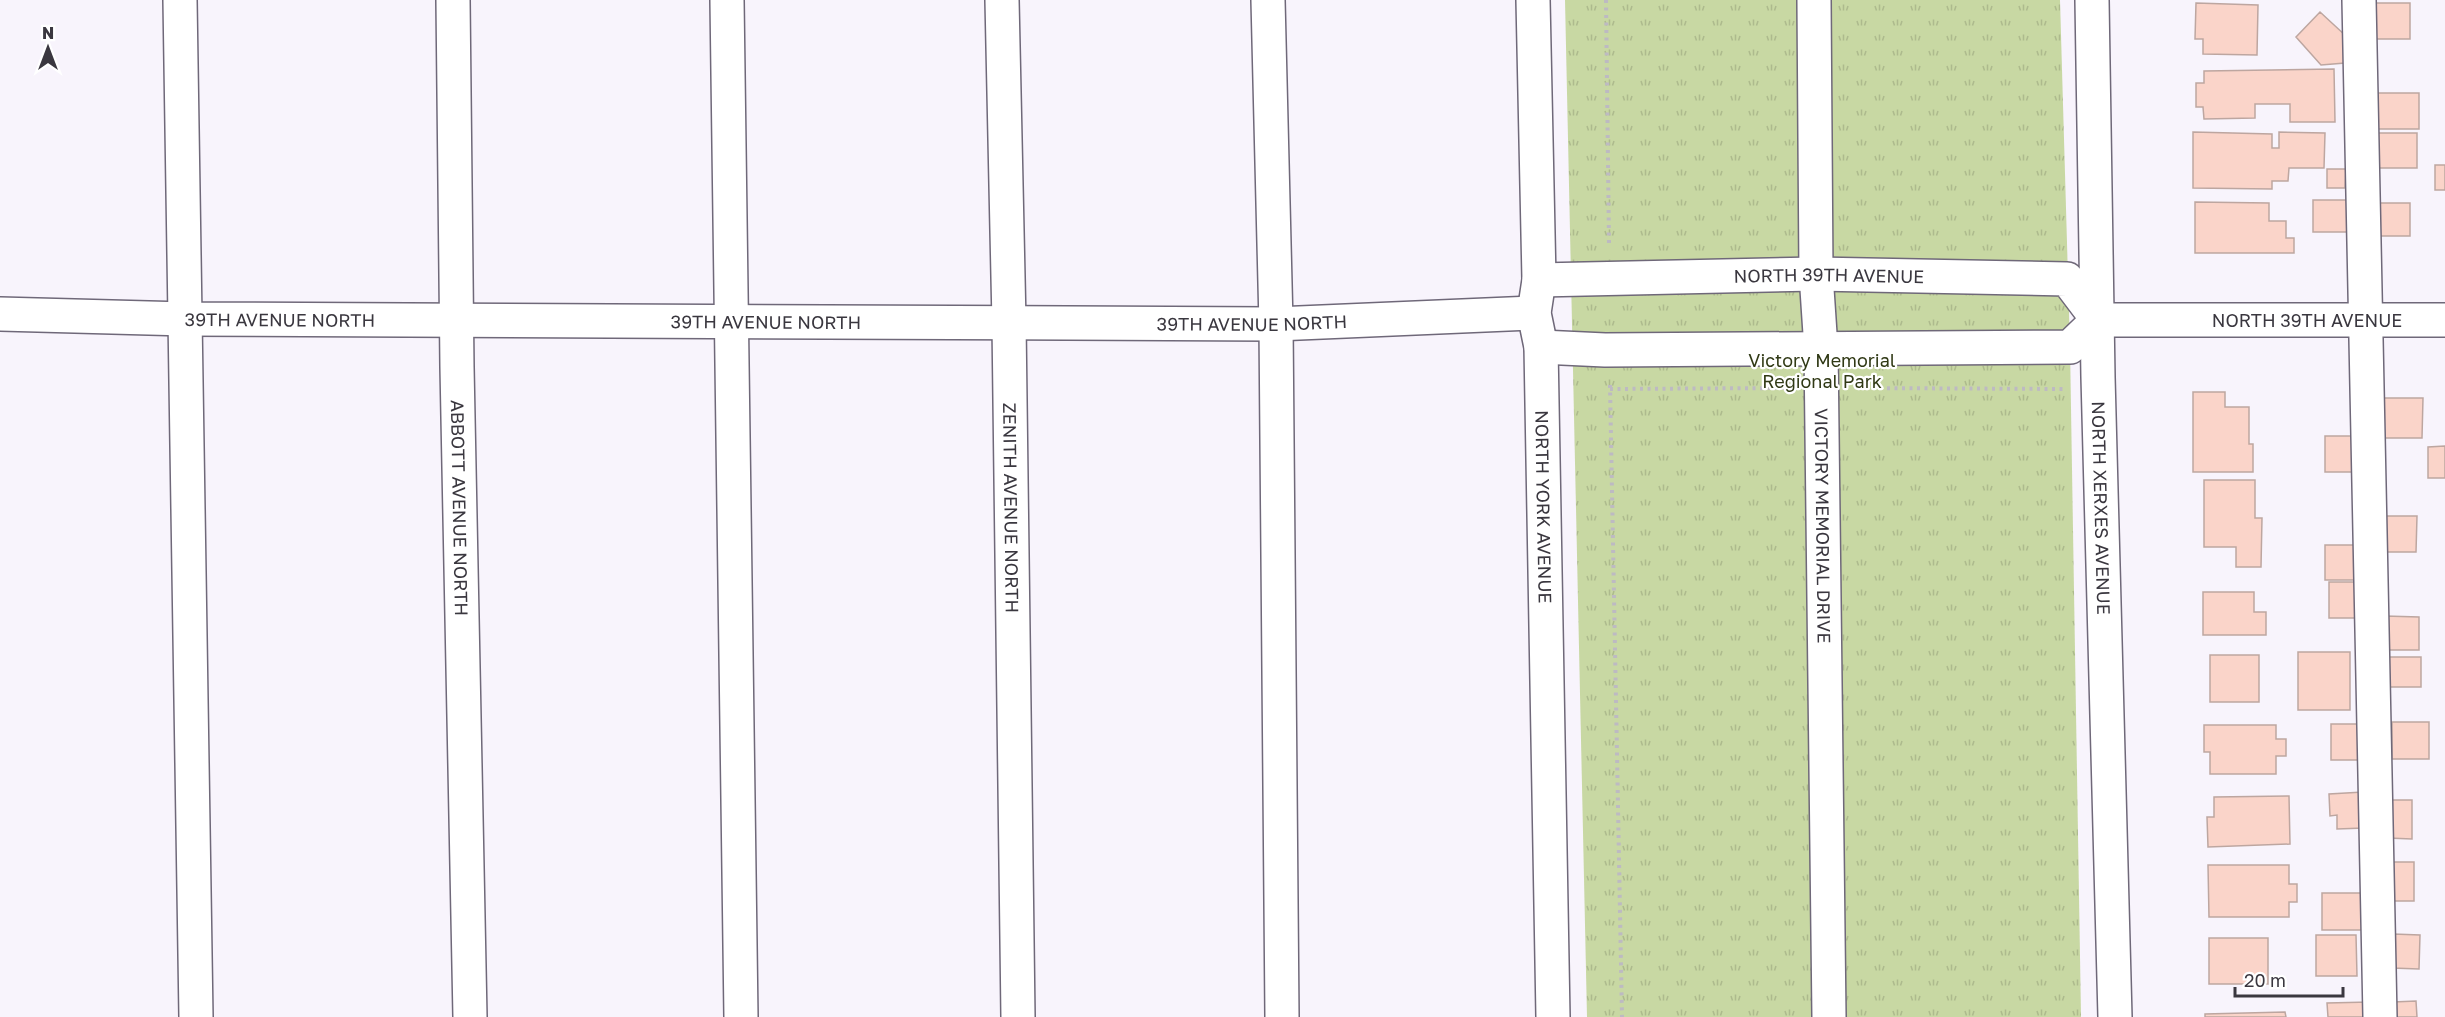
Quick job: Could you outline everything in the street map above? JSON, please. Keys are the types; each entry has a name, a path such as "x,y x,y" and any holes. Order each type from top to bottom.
{"street":[{"path":"180,0 196,1017"},
{"name":"ABBOTT AVENUE NORTH","path":"453,0 470,1017"},
{"path":"727,0 741,1017"},
{"name":"ZENITH AVENUE NORTH","path":"1002,0 1009,323 1018,1017"},
{"path":"1268,0 1276,324 1282,1017"},
{"name":"NORTH YORK AVENUE","path":"1533,0 1539,280 1534,313 1541,347 1553,1017"},
{"name":"VICTORY MEMORIAL DRIVE","path":"1814,0 1816,274 1821,349 1829,1017"},
{"name":"NORTH XERXES AVENUE","path":"2092,0 2115,1017"},
{"path":"2359,0 2380,1017"},
{"name":"NORTH 39TH AVENUE","path":"1539,280 1816,274 2067,279 2098,320 2445,320"},
{"name":"39TH AVENUE NORTH","path":"0,314 186,319 1276,324 1534,313"},
{"path":"1541,347 1605,350 2070,347 2098,320"}],"path":[{"path":"1606,0 1610,248"},
{"path":"1610,389 1622,1017"}],"green space":[{"name":"Victory Memorial Regional Park","path":"1565,0 2060,0 2070,347 2081,1017 1587,1017"}],"building":[{"path":"2196,3 2258,5 2257,55 2203,54 2203,39 2195,39"},
{"path":"2376,3 2410,3 2410,39 2376,39"},
{"path":"2320,12 2346,36 2345,63 2321,65 2296,37"},
{"path":"2334,69 2335,122 2290,122 2290,104 2255,104 2255,118 2204,119 2203,107 2196,107 2196,83 2204,83 2204,71"},
{"path":"2375,93 2419,93 2419,129 2376,129"},
{"path":"2193,132 2272,134 2272,148 2279,148 2279,132 2325,133 2324,168 2289,168 2288,181 2272,181 2272,189 2193,188"},
{"path":"2376,133 2417,133 2417,168 2376,168"},
{"path":"2435,165 2445,165 2445,190 2435,190"},
{"path":"2327,169 2346,169 2345,188 2327,188"},
{"path":"2313,200 2352,200 2352,232 2313,232"},
{"path":"2195,202 2269,203 2269,221 2286,221 2286,238 2294,238 2294,253 2195,253"},
{"path":"2378,203 2410,203 2410,236 2378,236"},
{"path":"2193,392 2225,392 2225,407 2249,407 2249,444 2253,444 2253,472 2193,472"},
{"path":"2381,398 2423,398 2422,438 2381,438"},
{"path":"2325,436 2357,436 2357,472 2325,472"},
{"path":"2445,446 2445,478 2428,478 2428,447"},
{"path":"2204,480 2255,480 2255,518 2262,518 2261,567 2236,567 2236,547 2204,547"},
{"path":"2386,516 2417,516 2416,552 2386,552"},
{"path":"2325,545 2359,545 2359,580 2325,580"},
{"path":"2329,582 2358,582 2358,618 2329,618"},
{"path":"2203,592 2254,592 2254,612 2266,612 2266,635 2203,635"},
{"path":"2385,616 2419,617 2419,650 2385,650"},
{"path":"2298,652 2350,652 2350,710 2298,710"},
{"path":"2210,655 2259,655 2259,702 2210,702"},
{"path":"2387,657 2421,657 2421,687 2387,687"},
{"path":"2392,722 2429,722 2429,759 2392,759"},
{"path":"2331,724 2359,724 2359,760 2331,760"},
{"path":"2204,725 2276,725 2276,739 2286,739 2286,756 2276,756 2276,774 2210,774 2210,752 2204,752"},
{"path":"2363,792 2364,828 2337,829 2337,815 2330,816 2329,794"},
{"path":"2289,796 2290,844 2208,847 2207,817 2214,817 2214,797"},
{"path":"2388,800 2412,800 2412,839 2388,838"},
{"path":"2390,862 2414,862 2414,901 2389,901"},
{"path":"2208,865 2289,865 2289,884 2297,884 2297,902 2289,902 2289,917 2209,917"},
{"path":"2322,893 2367,893 2367,930 2322,930"},
{"path":"2393,934 2420,935 2419,969 2392,968"},
{"path":"2316,935 2356,935 2357,976 2316,976"},
{"path":"2209,938 2268,938 2268,984 2209,984"},
{"path":"2416,1001 2417,1017 2393,1017 2393,1002"},
{"path":"2370,1002 2370,1017 2328,1017 2327,1003"},
{"path":"2285,1012 2286,1017 2205,1017 2205,1014"}]}
